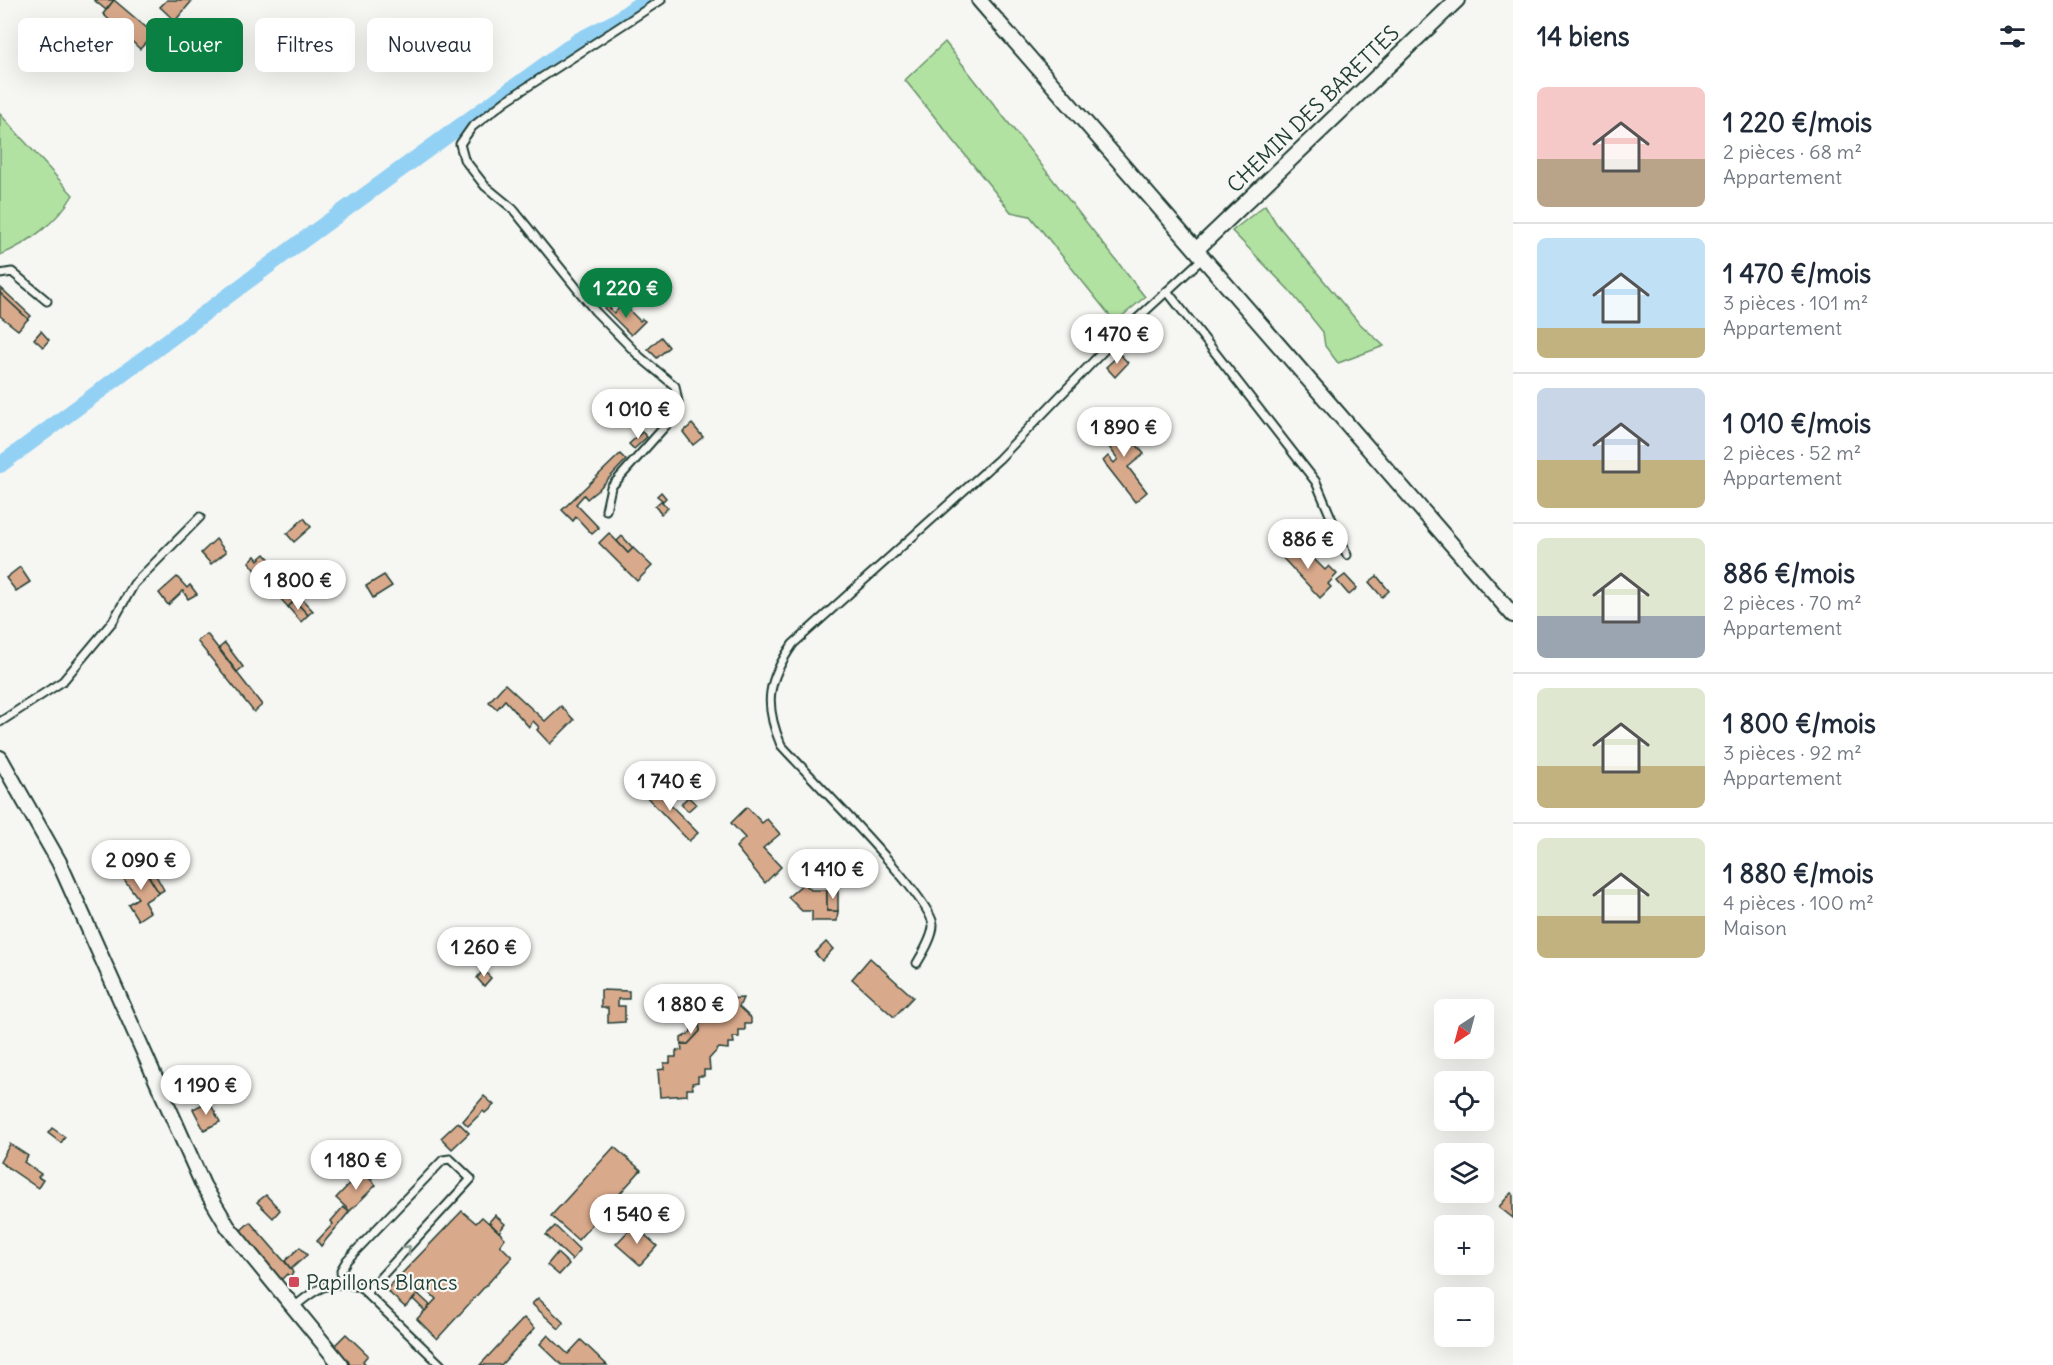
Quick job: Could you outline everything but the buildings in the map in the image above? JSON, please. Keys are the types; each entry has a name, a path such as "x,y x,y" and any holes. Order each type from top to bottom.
{"street":[{"path":"979,0 1513,615"},
{"name":"CHEMIN DES BARETTES","path":"1201,253 1457,0"},
{"path":"0,758 64,873 203,1185 228,1227 341,1365"}],"lane":[{"path":"606,510 611,487 676,414 678,402 675,386 640,357 595,311 513,209 484,186 464,159 460,144 472,127 507,100 661,0"},
{"path":"917,963 933,927 930,915 910,885 781,745 772,725 769,695 777,668 793,644 999,459 1114,340 1167,291 1201,253"},
{"path":"0,274 12,272 47,301"},
{"path":"1167,291 1316,482 1347,555"},
{"path":"0,722 63,681 113,621 134,584 200,517"},
{"path":"342,1284 341,1270 347,1260 443,1160 450,1159 471,1179 367,1292"},
{"path":"293,1308 322,1285 342,1284 367,1292 441,1365"}],"green space":[{"path":"945,42 1145,297 1115,322 1030,216 1011,212 905,80"},
{"path":"0,114 73,195 51,223 21,245 0,255"},
{"path":"1265,205 1276,223 1358,322 1384,346 1338,363 1325,346 1323,332 1290,291 1232,231"}],"waterway":[{"path":"0,465 306,238 579,40 616,21 645,0"}],"place":[{"name":"Papillons Blancs","path":"294,1282"}]}
